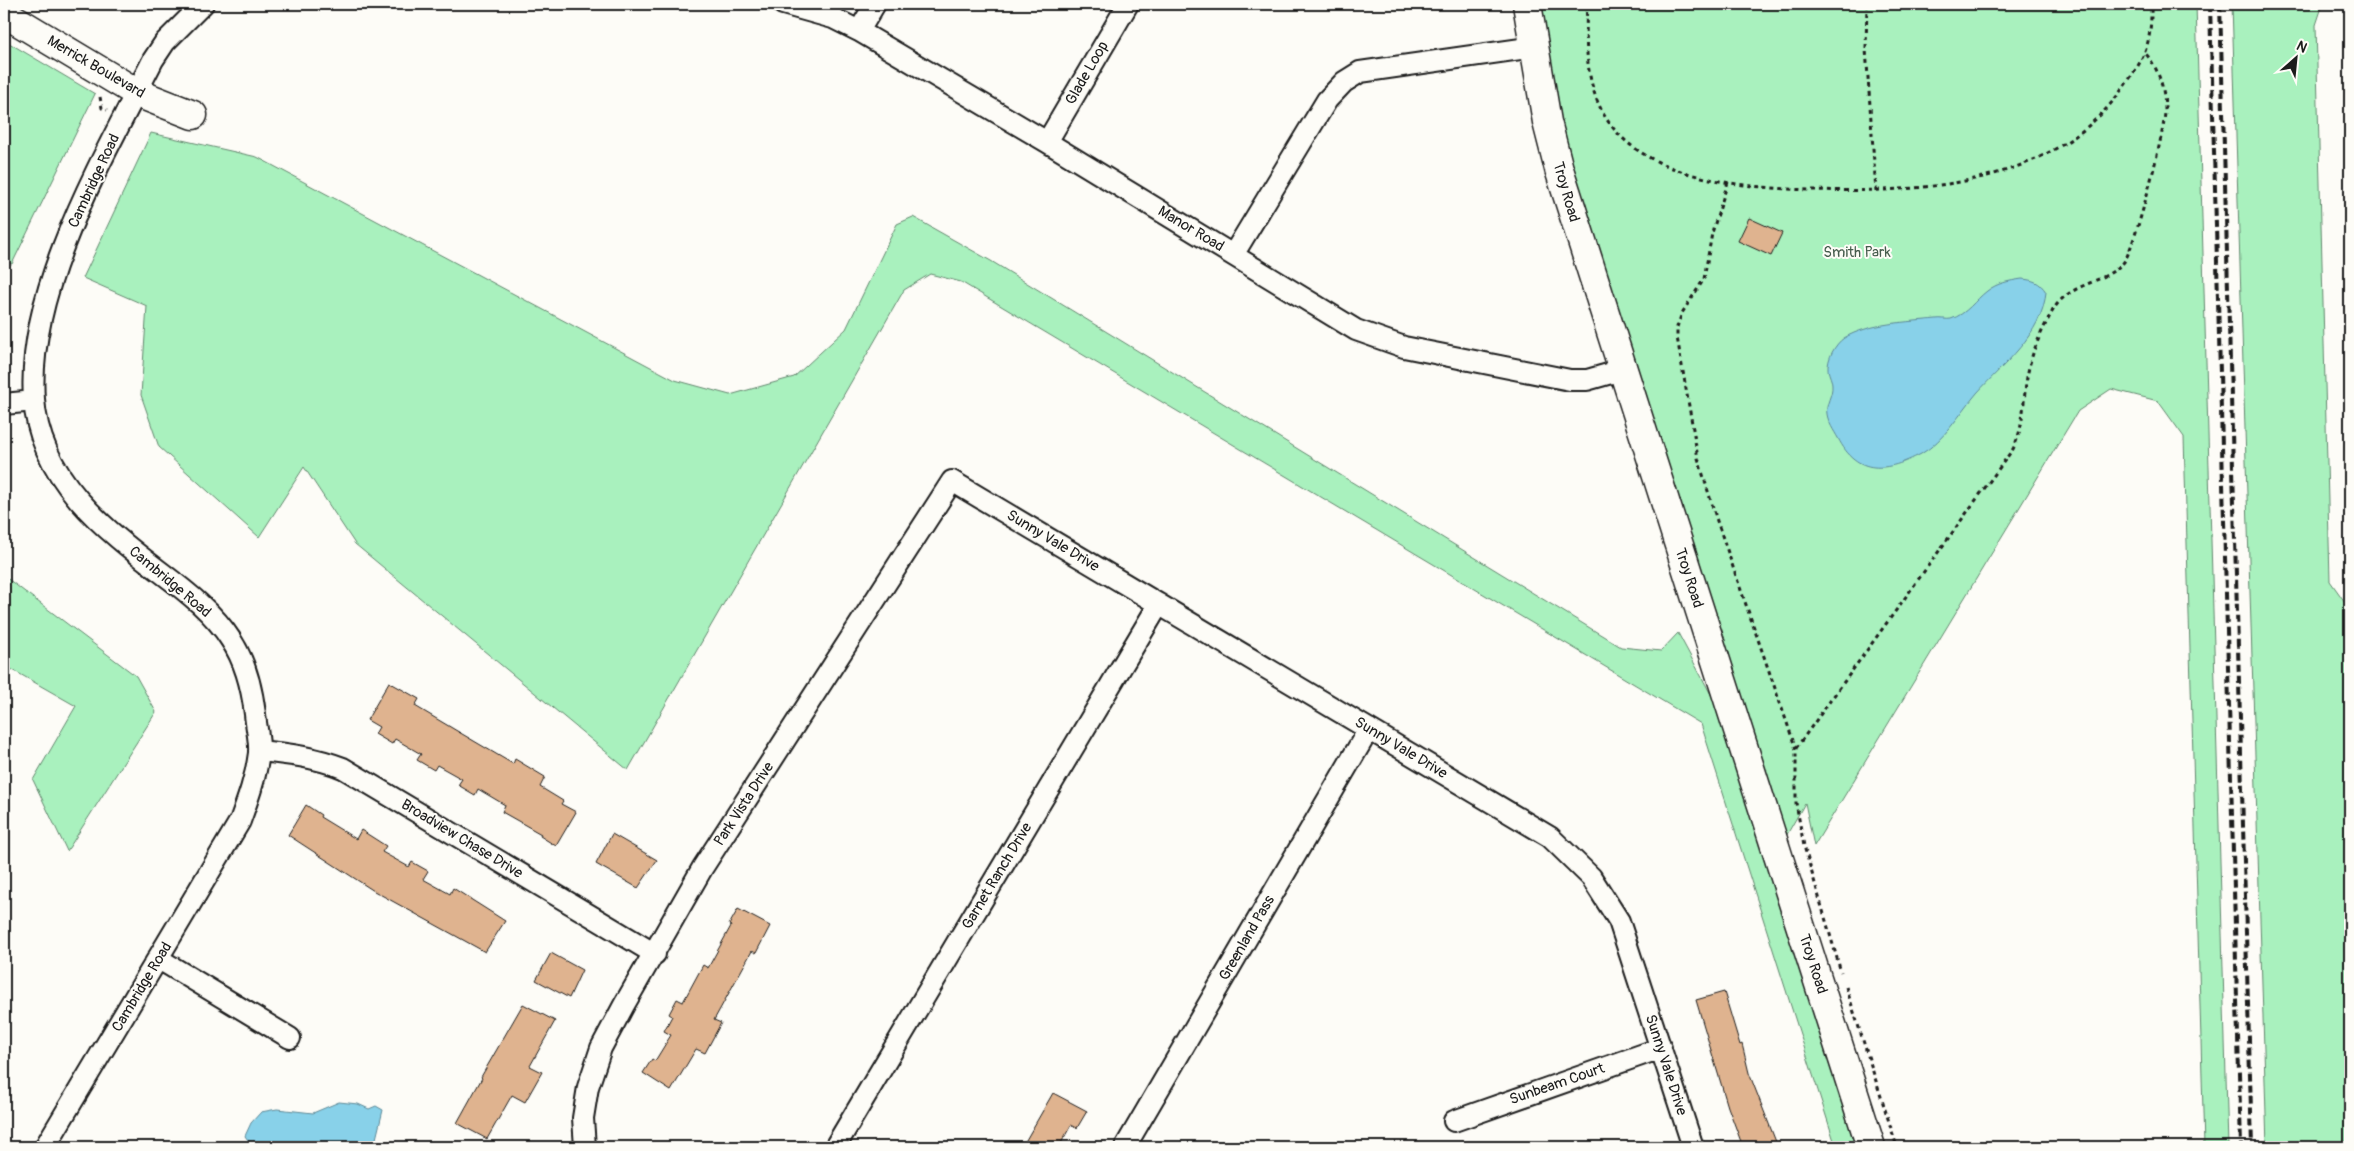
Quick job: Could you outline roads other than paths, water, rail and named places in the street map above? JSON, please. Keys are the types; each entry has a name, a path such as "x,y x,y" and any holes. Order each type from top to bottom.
{"street":[{"path":"137,93 165,42 203,4"},
{"name":"Manor Road","path":"783,4 833,18 859,31 1047,142 1356,330 1404,348 1570,380 1587,380 1622,370"},
{"path":"859,31 875,4"},
{"name":"Glade Loop","path":"1047,142 1128,4"},
{"name":"Troy Road","path":"1527,4 1547,122 1559,170 1872,1147"},
{"name":"Merrick Boulevard","path":"4,13 137,93 193,115"},
{"path":"1233,256 1327,100 1344,82 1360,72 1534,47"},
{"name":"Cambridge Road","path":"45,1147 240,821 253,784 259,751 252,696 243,666 232,640 212,616 100,524 70,491 52,464 42,435 34,401 33,362 40,323 50,286 68,237 137,93"},
{"path":"4,404 34,401"},
{"name":"Sunny Vale Drive","path":"952,481 1550,837 1592,877 1620,921 1693,1147"},
{"name":"Park Vista Drive","path":"585,1147 583,1132 587,1095 598,1056 624,1005 655,954 703,867 952,481"},
{"name":"Garnet Ranch Drive","path":"835,1147 1160,604"},
{"name":"Greenland Pass","path":"1125,1147 1369,729"},
{"name":"Broadview Chase Drive","path":"259,751 294,754 322,760 343,768 655,954"},
{"path":"159,959 290,1038"},
{"name":"Sunbeam Court","path":"1454,1121 1661,1048"}],"water":[{"path":"2022,279 2036,282 2046,292 2037,322 2030,335 2010,359 1977,393 1937,442 1921,454 1885,467 1864,465 1854,459 1838,438 1827,414 1832,389 1828,366 1832,352 1838,344 1844,338 1854,333 1877,326 1957,317 1991,288"},
{"path":"339,1102 358,1104 369,1109 376,1106 383,1110 374,1147 253,1147 245,1136 251,1123 261,1112 277,1109 313,1113"}],"railway":[{"path":"2210,4 2241,1147"},
{"path":"2220,4 2252,1147"}],"park label":[{"name":"Smith Park","path":"1857,252"}]}
